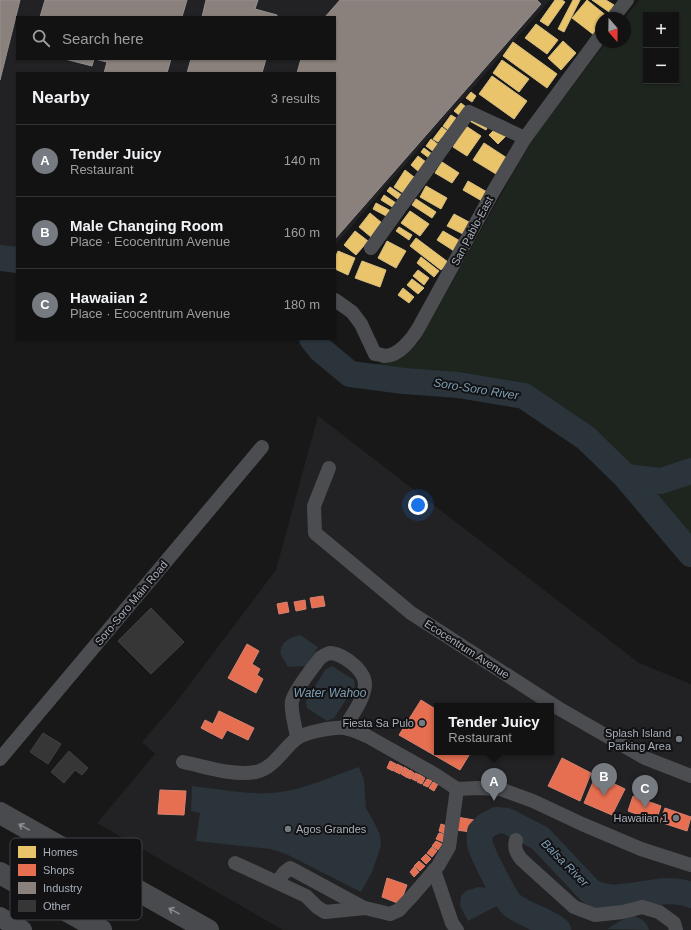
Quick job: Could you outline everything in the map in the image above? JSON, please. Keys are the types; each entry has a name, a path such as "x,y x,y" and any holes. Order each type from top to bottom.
{"highway":[{"path":"0,813 44,838"},
{"path":"0,873 10,879"},
{"path":"142,893 208,930"},
{"path":"83,920 101,930"}],"street":[{"path":"618,12 627,0"},
{"name":"San Pablo-East","path":"336,301 352,312 361,324 375,354 387,356 396,352 410,342 420,327 493,192 525,138 595,43"},
{"path":"371,248 469,112 525,138"},
{"name":"Soro-Soro Main Road","path":"0,758 262,447"},
{"name":"Ecocentrum Avenue","path":"329,468 314,506 315,533 411,613 550,703"},
{"path":"297,738 292,711 292,701 320,658 330,653 350,662 359,669 364,678 364,692 344,728"},
{"name":"Ecocentrum Avenue","path":"554,705 645,758 691,776"},
{"path":"184,762 237,773 258,772 271,765 297,738 324,730 344,728 367,736 457,789 500,789 533,801 641,849 691,865"},
{"path":"277,882 290,868 365,908 390,914 399,910 414,895 434,870 449,847 457,789"},
{"path":"516,840 514,847 521,859 574,907 595,915 622,912 642,907 659,912 673,928"},
{"path":"235,863 306,896 316,907 325,912 365,908"},
{"path":"434,870 452,923 456,930"},
{"path":"0,917 22,930"}],"shaded area":[{"path":"0,0 550,0 336,244 336,72 16,72 16,250 0,246"},
{"path":"639,0 691,0 691,554 626,477 586,438 524,396 458,385 404,381 350,374 390,359 418,343 531,141 601,48 631,48 631,12 630,12"},
{"path":"318,416 639,663 691,684 691,930 283,930 142,849 142,838 123,838 97,823 155,754 142,742 174,705 276,570"}],"water":[{"path":"300,635 318,647 306,666 288,667 281,655 281,647 289,639"},
{"name":"Water Wahoo","path":"332,666 354,680 355,686 334,718 327,721 307,708 306,701 325,670"},
{"name":"Agos Grandes","path":"359,767 364,780 366,808 380,835 381,846 372,872 361,892 286,854 271,849 196,841 200,813 191,811 192,786 247,793 280,792 310,785"},
{"path":"478,887 487,888 497,906 468,921 460,906 461,896 466,891"},
{"path":"633,916 643,921 649,930 607,929 620,921"}],"building: Homes":[{"path":"555,0 562,0 565,2 548,26 540,21"},
{"path":"573,0 580,0 564,32 558,29"},
{"path":"587,0 602,12 595,12 594,35 572,18"},
{"path":"592,0 606,0 614,5 609,12"},
{"path":"536,24 558,40 547,54 525,38"},
{"path":"563,41 576,53 561,70 548,58"},
{"path":"513,42 557,74 547,88 503,56"},
{"path":"502,60 529,79 519,92 493,73"},
{"path":"492,76 527,101 514,119 479,94"},
{"path":"471,92 476,96 472,102 466,98"},
{"path":"461,103 466,107 459,115 454,111"},
{"path":"451,115 456,118 448,130 443,126"},
{"path":"466,119 489,124 486,130"},
{"path":"466,126 481,136 467,156 453,147"},
{"path":"498,126 507,135 498,144 489,135"},
{"path":"442,127 447,131 438,142 433,139"},
{"path":"431,139 439,145 434,152 426,146"},
{"path":"484,143 507,158 496,174 473,160"},
{"path":"424,148 432,154 429,158 421,152"},
{"path":"418,156 426,162 419,172 411,165"},
{"path":"442,162 459,173 452,183 435,173"},
{"path":"405,170 414,177 403,193 394,187"},
{"path":"468,181 487,192 482,201 463,190"},
{"path":"426,186 447,198 441,209 420,197"},
{"path":"390,187 402,195 399,200 387,191"},
{"path":"384,195 396,203 394,208 381,200"},
{"path":"416,199 436,212 432,218 412,205"},
{"path":"376,203 391,211 388,217 373,209"},
{"path":"410,211 429,224 420,236 401,223"},
{"path":"370,213 382,223 371,237 359,227"},
{"path":"454,214 469,222 463,234 447,226"},
{"path":"399,227 412,235 409,240 396,231"},
{"path":"355,231 368,241 356,255 344,245"},
{"path":"443,231 460,241 454,251 437,240"},
{"path":"416,238 448,262 441,270 410,246"},
{"path":"387,241 406,251 396,268 378,258"},
{"path":"338,251 355,258 348,275 336,269 336,256"},
{"path":"421,257 439,271 434,277 417,263"},
{"path":"362,261 386,270 380,287 355,278"},
{"path":"418,270 429,278 424,285 413,276"},
{"path":"412,279 424,288 418,294 407,285"},
{"path":"403,288 414,297 409,303 398,295"}],"building: Shops":[{"path":"323,596 325,606 312,608 310,598"},
{"path":"305,600 306,609 296,611 294,602"},
{"path":"287,602 289,612 279,614 277,604"},
{"path":"247,644 259,651 252,664 260,669 257,675 263,679 256,693 228,678"},
{"name":"Fiesta Sa Pulo","path":"421,700 434,708 434,755 469,755 460,770 399,735"},
{"path":"219,711 254,728 248,740 227,730 222,739 201,728 205,720 213,724"},
{"path":"562,758 591,773 580,801 548,786"},
{"path":"390,761 396,764 393,771 387,768"},
{"path":"397,764 403,767 400,774 394,771"},
{"path":"404,767 409,770 406,777 401,774"},
{"path":"410,770 414,773 411,779 406,777"},
{"path":"415,773 420,775 416,781 412,779"},
{"path":"420,775 425,778 422,784 417,782"},
{"path":"596,775 625,789 612,815 584,803"},
{"path":"427,779 432,781 428,787 423,785"},
{"path":"433,782 438,784 434,791 429,788"},
{"path":"160,790 186,791 184,815 158,814"},
{"path":"633,796 661,806 656,821 628,811"},
{"name":"Hawaiian 1","path":"665,808 691,817 687,831 660,822"},
{"path":"457,817 474,820 472,832 455,830"},
{"path":"441,824 447,826 445,834 439,831"},
{"path":"439,833 445,835 443,842 436,839"},
{"path":"436,841 442,844 438,850 432,846"},
{"path":"432,847 437,851 432,857 427,853"},
{"path":"426,854 431,859 426,864 421,859"},
{"path":"419,861 425,866 420,871 414,866"},
{"path":"414,867 419,872 414,877 410,872"},
{"path":"387,878 407,885 400,904 382,897"}],"building: Industry":[{"path":"0,0 20,0 0,80"},
{"path":"45,0 187,0 182,16 40,16"},
{"path":"206,0 258,0 255,9 277,15 277,16 202,16"},
{"path":"340,0 537,0 541,4 336,238 336,72 297,72 301,60 336,60 336,16 326,16"},
{"path":"69,60 94,60 92,66"},
{"path":"99,60 171,60 167,72 104,72 107,62"},
{"path":"191,60 266,60 262,72 187,72"}],"building: Other":[{"path":"151,608 184,642 151,674 118,641"},
{"path":"43,733 61,744 48,764 30,752"},
{"path":"69,751 88,768 82,775 75,770 64,783 51,772"}],"waterway":[{"name":"Soro-Soro River","path":"0,258 16,260"},
{"name":"Soro-Soro River","path":"313,340 320,349 350,374 404,381 458,385 524,396 586,438 626,477 691,554"},
{"path":"626,477 661,481 691,471"},
{"name":"Balsa River","path":"558,930 553,926 517,909 504,894 494,876 480,844 480,832 487,825 497,820 507,821 540,838 590,891 601,896 626,897 665,891 691,895"}],"place":[{"name":"Fiesta Sa Pulo","path":"422,723"},
{"name":"Splash Island Parking Area","path":"679,739"},
{"name":"Male Changing Room","path":"604,796"},
{"name":"Tender Juicy","path":"494,801"},
{"name":"Hawaiian 2","path":"645,808"},
{"name":"Hawaiian 1","path":"676,818"},
{"name":"Agos Grandes","path":"288,829"}]}
